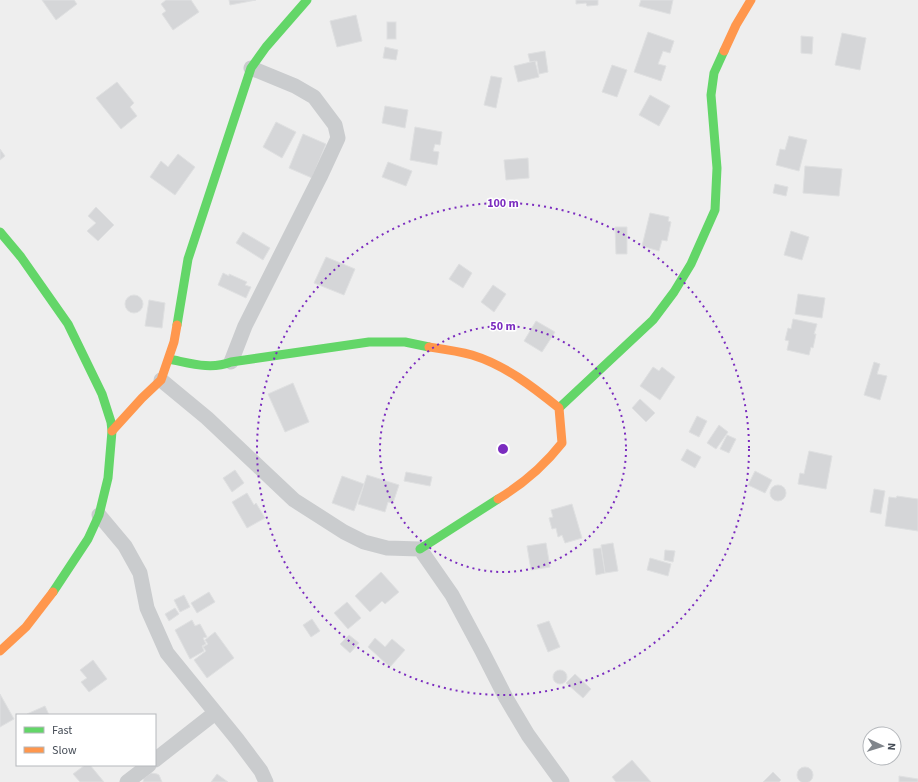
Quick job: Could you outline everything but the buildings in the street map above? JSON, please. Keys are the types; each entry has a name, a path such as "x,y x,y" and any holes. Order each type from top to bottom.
{"street":[{"path":"112,431 142,398 161,380 174,342 188,259 251,68 266,47 307,0"},
{"path":"559,408 653,320 674,292 691,264 715,210 717,168 711,95 714,73 736,25 751,0"},
{"path":"231,362 246,326 338,138 335,125 314,97 295,86 251,68"},
{"path":"0,232 21,257 68,324 102,394 111,422 112,431 108,478 99,515 88,539 56,588 26,627 0,651"},
{"path":"161,380 207,418 294,500 344,532 364,542 386,548 420,549 515,489 549,460 562,443 559,408 539,392 502,368 472,356 405,342 369,342 231,362 223,366 204,365 169,359"},
{"path":"99,515 125,546 140,573 147,608 167,653 261,771 266,782"},
{"path":"420,549 452,595 506,698 528,735 562,782"},
{"path":"156,759 215,713"},
{"path":"127,782 148,766"}],"traffic: fast":[{"path":"177,325 188,259 251,68 266,47 307,0"},
{"path":"559,408 653,320 674,292 691,264 715,210 717,168 711,95 714,73 724,51"},
{"path":"0,232 21,257 68,324 102,394 111,422 112,431 108,478 99,515 88,539 53,592"},
{"path":"169,359 208,366 369,342 405,342 429,347"},
{"path":"420,549 498,499"}],"traffic: slow":[{"path":"724,51 736,25 751,0"},
{"path":"112,431 142,398 161,380 174,342 177,325"},
{"path":"429,347 450,350 484,359 518,377 559,408 562,443 533,474 498,499"},
{"path":"0,651 26,627 53,592"}]}
